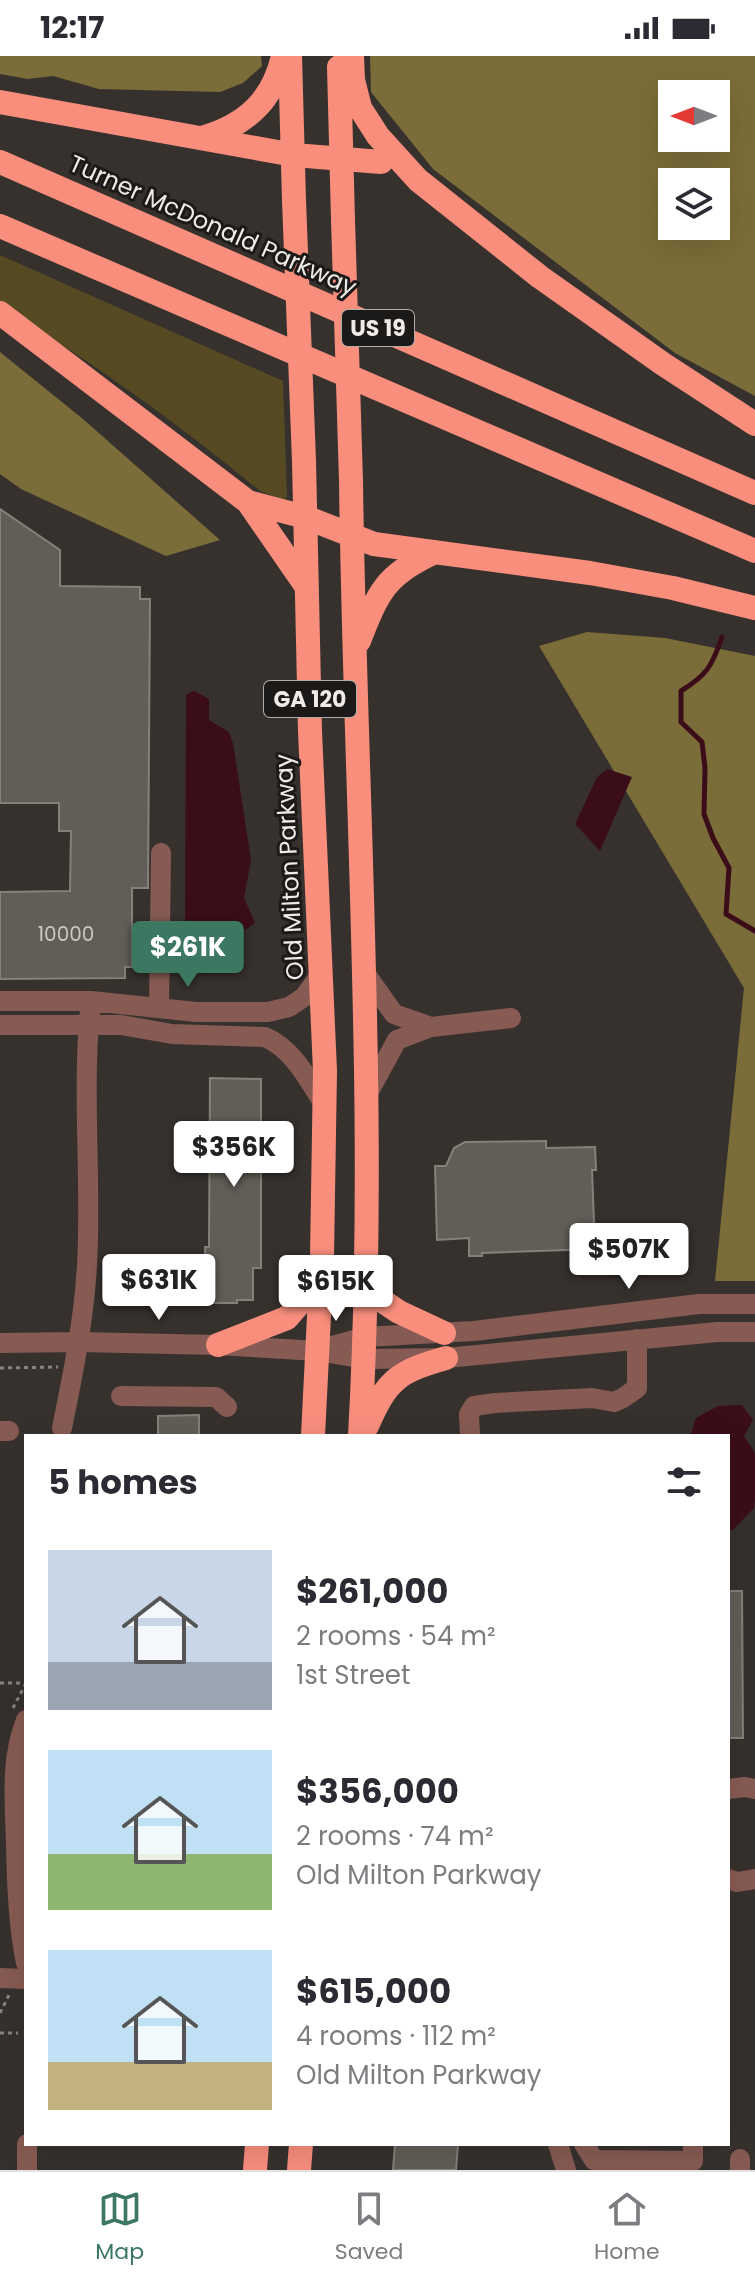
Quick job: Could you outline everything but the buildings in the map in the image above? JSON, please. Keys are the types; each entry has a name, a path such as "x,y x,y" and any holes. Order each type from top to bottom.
{"highway":[{"path":"205,137 236,126 254,113 273,86 283,56"},
{"name":"Old Milton Parkway","path":"290,56 310,731 322,973 322,1256 313,1434"},
{"name":"GA 120","path":"339,56 369,1188 362,1434"},
{"path":"352,56 353,80 360,108 378,136 418,180 540,277 755,424"},
{"path":"0,102 294,155 381,162"},
{"path":"340,105 348,127 367,151 381,162 418,180"},
{"name":"Turner McDonald Parkway","path":"0,162 755,493"},
{"name":"US 19","path":"0,226 755,551"},
{"path":"0,313 248,502 307,587"},
{"path":"248,502 305,517 374,544 646,583 755,608"},
{"path":"355,651 371,610 385,585 405,567 437,551"},
{"path":"218,1345 287,1318 300,1303 322,1256"},
{"path":"366,1290 399,1312 444,1333"},
{"path":"363,1434 387,1386 402,1374 446,1358"}],"street":[{"path":"159,1008 161,853"},
{"path":"0,1001 91,1001 236,1014 278,1011 304,997 322,973"},
{"path":"365,973 394,1014 431,1027"},
{"path":"62,1428 79,1342 87,1265 86,1069 91,1001"},
{"path":"367,1095 397,1040 431,1027 511,1018"},
{"path":"0,1025 121,1025 188,1035 265,1037 276,1041 291,1054 324,1104"},
{"path":"0,1343 218,1345 318,1351 365,1348 444,1333 699,1304 755,1304"},
{"path":"365,1348 446,1358 637,1339 755,1332"},
{"path":"470,1434 469,1414 474,1406 592,1398 614,1402 632,1393 639,1379 637,1339"},
{"path":"121,1396 216,1397 227,1407"},
{"path":"24,1725 7,1774 19,1931 24,1954"},
{"path":"730,1789 755,1789"},
{"path":"0,1978 24,1979"},
{"path":"27,2146 27,2170"},
{"path":"559,2146 566,2170"},
{"path":"585,2146 594,2160 693,2161 693,2146"}],"path":[{"path":"0,1368 74,1367"},
{"path":"0,1683 24,1683"},
{"path":"0,2033 18,2033"}],"shaded area":[{"path":"0,56 261,56 262,66 243,83 220,92 99,89 53,76 28,79 0,74"},
{"path":"370,56 755,56 755,396 675,353 433,169 371,92"},
{"path":"0,255 283,381 287,497 283,500 260,491 133,394 0,305"},
{"path":"0,352 83,419 220,540 166,556 21,489 0,474"},
{"path":"587,632 665,638 755,656 755,1281 715,1281 744,988 539,646"},
{"path":"194,691 209,699 209,720 229,732 233,743 251,860 244,898 255,923 235,937 199,934 185,921 186,695"},
{"path":"607,769 632,777 600,851 575,824 597,777"},
{"path":"742,1405 753,1420 744,1436 755,1453 754,1508 733,1530 730,1529 730,1434 691,1434 696,1418 718,1406"}],"waterway":[{"path":"722,637 708,669 681,691 681,722 702,742 704,814 729,868 726,914 755,931"}]}
